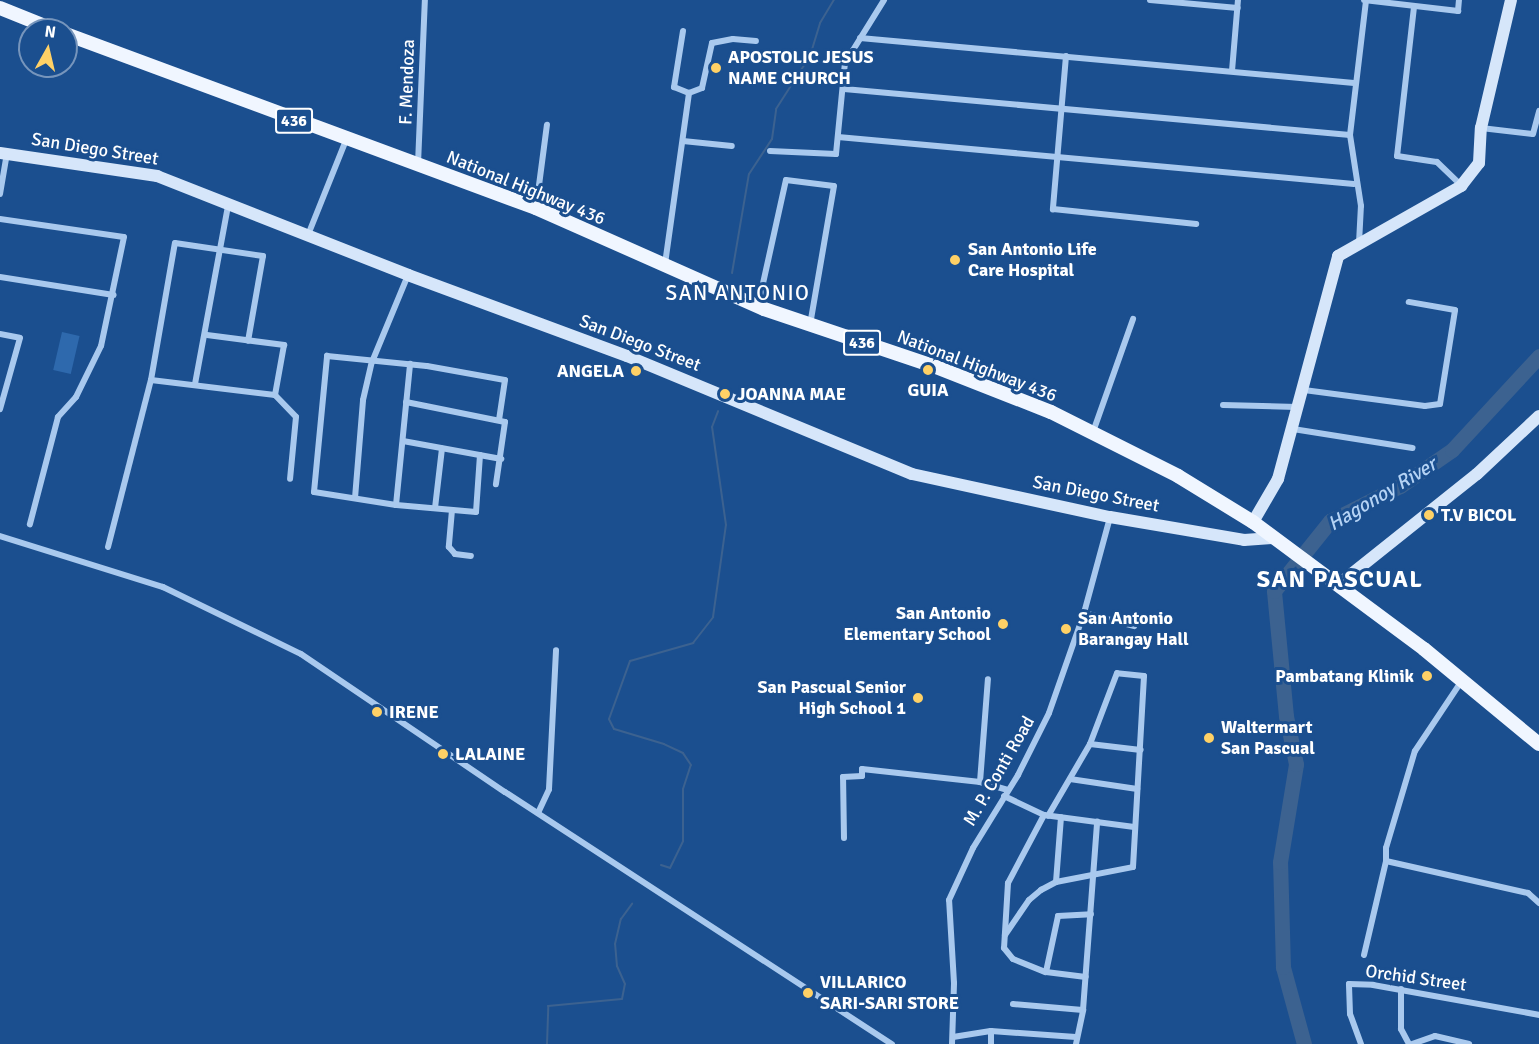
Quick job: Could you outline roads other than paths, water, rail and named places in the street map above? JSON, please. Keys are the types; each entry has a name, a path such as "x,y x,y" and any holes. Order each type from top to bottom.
{"main road":[{"path":"0,8 25,18"},
{"name":"National Highway 436","path":"78,39 170,75 536,208 758,306 810,326 936,367 1093,433 1178,476 1253,522 1339,584 1539,744"}],"street":[{"name":"F. Mendoza","path":"418,165 425,0"},
{"path":"770,151 836,154 845,63 884,0"},
{"path":"1150,0 1238,8"},
{"path":"1232,70 1238,0"},
{"path":"1359,243 1361,206 1354,184 1350,135 1365,0 1458,11 1459,0"},
{"path":"1253,522 1278,478 1304,390 1338,256 1461,186 1479,163 1481,128 1511,0"},
{"path":"1414,7 1396,156 1437,162 1461,186"},
{"path":"683,31 674,87 689,93 702,88 712,43 733,39 756,41"},
{"path":"860,38 1232,70 1354,83"},
{"path":"1066,56 1053,209 1196,224"},
{"path":"844,88 1350,135"},
{"path":"664,266 689,93"},
{"path":"1481,128 1536,135 1539,111"},
{"path":"536,208 547,125"},
{"path":"838,137 1354,184"},
{"path":"308,235 346,140"},
{"path":"683,141 732,146"},
{"path":"0,194 4,153"},
{"name":"San Diego Street","path":"4,153 158,176 228,206 627,356 912,474 1110,517 1244,540 1273,538"},
{"path":"758,306 786,180 834,186 810,326"},
{"path":"195,384 207,335 228,206"},
{"path":"0,219 124,237 114,296 101,346 76,397 58,417 30,524"},
{"path":"108,547 151,380 175,243 263,256 248,341"},
{"path":"355,498 363,400 372,362 408,275"},
{"path":"0,277 114,296"},
{"path":"1304,390 1425,406 1440,404 1455,310 1409,302"},
{"path":"1093,433 1133,319"},
{"path":"0,334 20,338 0,409"},
{"path":"207,335 284,345 275,394"},
{"path":"480,455 476,512 396,505 314,492 327,356 410,364 505,380 499,420"},
{"path":"396,505 410,364"},
{"path":"151,380 275,394 296,417 290,479"},
{"path":"406,402 499,420 507,426 496,484"},
{"path":"1223,405 1299,407"},
{"path":"1339,584 1476,474 1539,416"},
{"path":"1293,429 1413,448"},
{"path":"403,441 501,459"},
{"path":"435,508 442,448"},
{"path":"452,510 449,547 455,554 471,555"},
{"name":"M. P. Conti Road","path":"953,1041 949,900 973,848 1049,713 1084,613 1110,517"},
{"path":"0,537 163,587 300,654 538,813 892,1044"},
{"path":"1084,613 1134,626"},
{"path":"538,813 549,789 556,650"},
{"path":"1005,935 1029,900 1056,882 1133,867 1144,676 1117,673 1090,744 1008,883 1005,935 1008,955 1046,972 1086,977"},
{"path":"980,782 988,679"},
{"path":"1364,955 1386,861 1386,848 1415,751 1461,682"},
{"path":"1090,744 1141,750"},
{"path":"844,838 843,777 862,776 862,769 980,782 1006,793 1046,816 1134,827"},
{"path":"1070,779 1137,789"},
{"path":"1056,882 1060,817"},
{"path":"953,1041 991,1031 1076,1040 1083,1010 1095,875 1097,822"},
{"path":"1386,861 1528,893 1539,903"},
{"path":"1046,972 1058,916 1091,914"},
{"name":"Orchid Street","path":"1361,1044 1350,1014 1349,984 1401,989 1539,1015"},
{"path":"1401,989 1401,1029 1411,1044 1436,1036 1469,1044"},
{"path":"1013,1004 1083,1010"},
{"path":"991,1031 991,1044"}],"waterway":[{"path":"732,273 749,174 772,139 776,109 810,56 820,23 834,0"},
{"name":"Hagonoy River","path":"1304,1044 1283,967 1280,862 1296,764 1286,716 1274,591 1330,521 1400,486 1452,450 1539,356"},
{"path":"661,865 670,868 683,841 683,789 691,765 683,753 664,744 614,729 609,719 630,661 693,643 713,617 726,525 712,427 718,411"},
{"path":"547,1044 548,1006 622,999 625,984 617,966 615,944 621,919 632,904"}],"place":[{"name":"APOSTOLIC JESUS NAME CHURCH","path":"716,68"},
{"name":"San Antonio Life Care Hospital","path":"955,260"},
{"name":"GUIA","path":"928,370"},
{"name":"ANGELA","path":"636,371"},
{"name":"JOANNA MAE","path":"725,394"},
{"name":"T.V BICOL","path":"1429,515"},
{"name":"San Antonio Elementary School","path":"1003,624"},
{"name":"San Antonio Barangay Hall","path":"1066,629"},
{"name":"Pambatang Klinik","path":"1427,676"},
{"name":"San Pascual Senior High School 1","path":"918,698"},
{"name":"IRENE","path":"377,712"},
{"name":"Waltermart San Pascual","path":"1209,738"},
{"name":"LALAINE","path":"443,754"},
{"name":"VILLARICO SARI-SARI STORE","path":"808,993"}],"district":[{"name":"SAN ANTONIO","path":"738,293"},
{"name":"SAN PASCUAL","path":"1340,580"}]}
